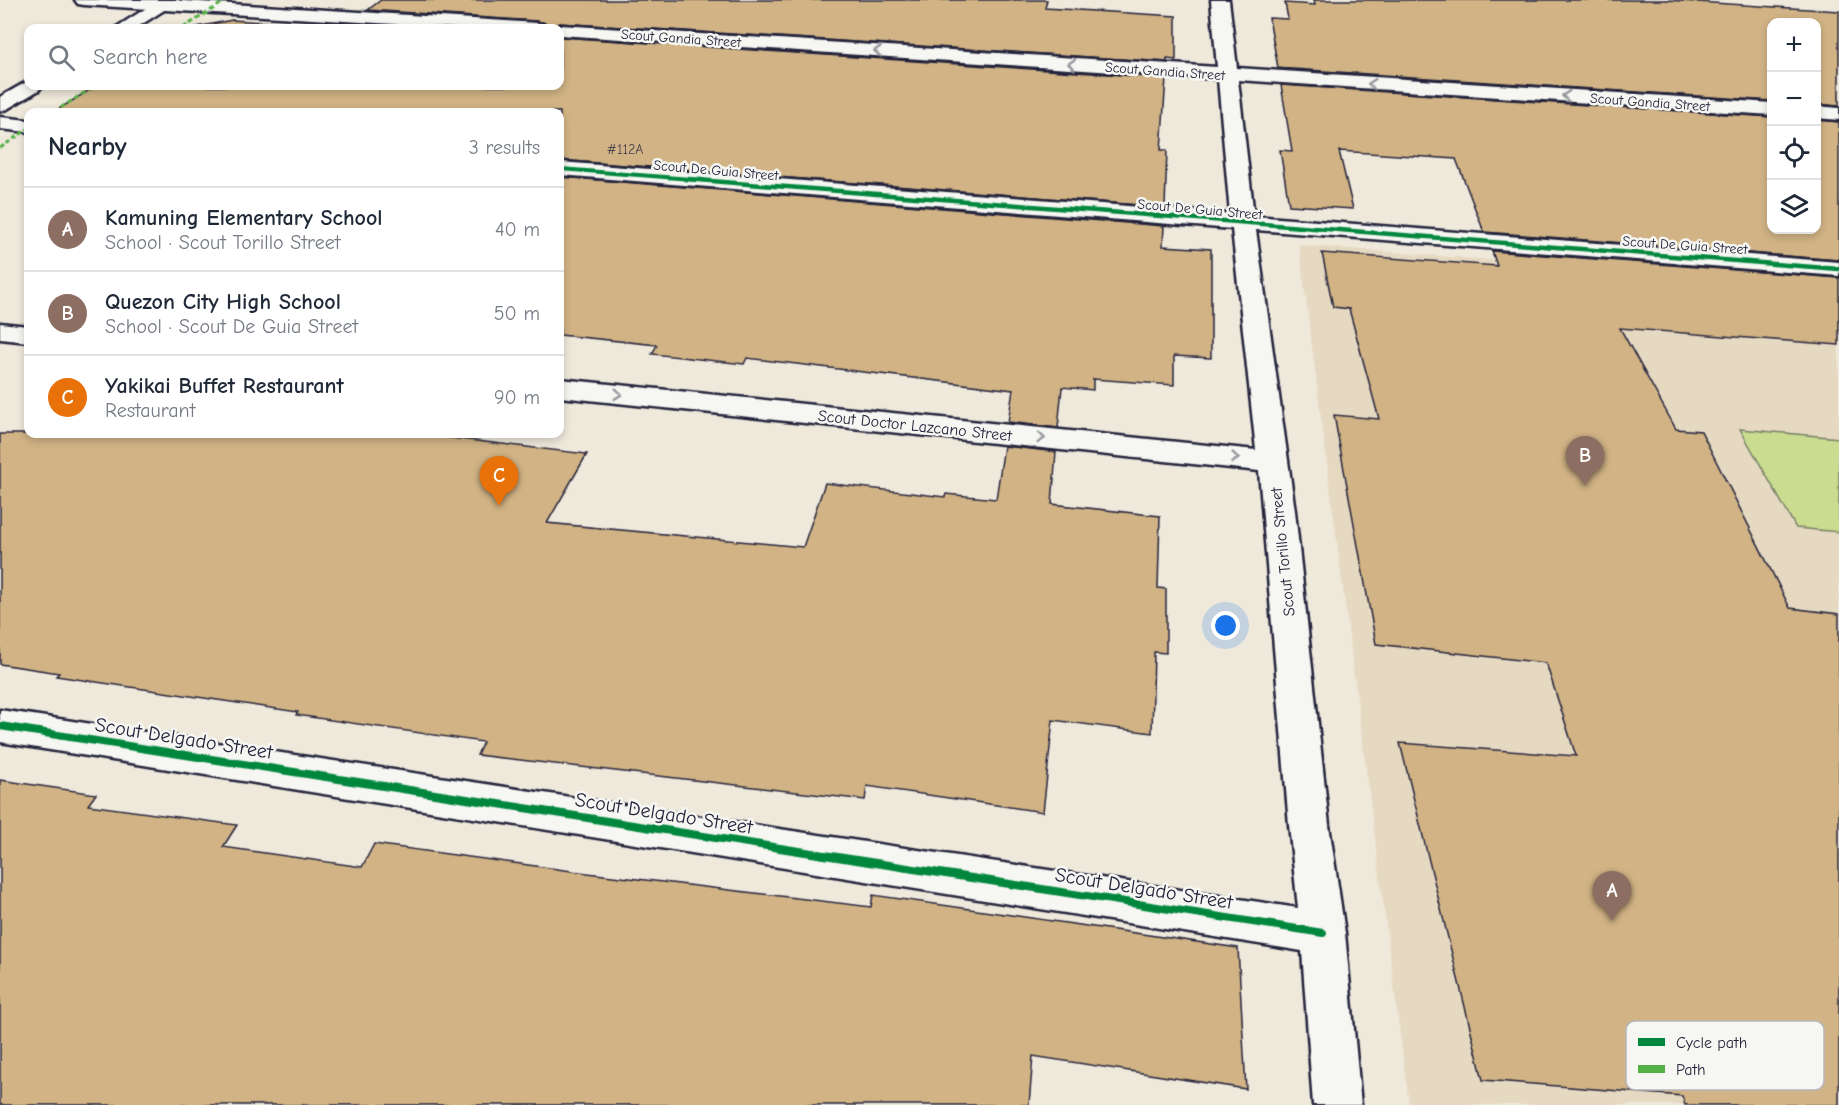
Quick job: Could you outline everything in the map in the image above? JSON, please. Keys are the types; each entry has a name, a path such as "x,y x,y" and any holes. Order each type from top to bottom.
{"street":[{"path":"84,0 168,2 480,24"},
{"name":"Scout Torillo Street","path":"1220,0 1243,224 1279,512 1309,825 1323,933 1337,1105"},
{"path":"131,24 168,2"},
{"name":"Scout Gandia Street","path":"564,30 1767,110"},
{"path":"0,105 25,90"},
{"path":"1821,112 1839,114"},
{"path":"0,123 24,126"},
{"name":"Scout De Guia Street","path":"564,169 1839,269"},
{"path":"0,331 24,334"},
{"name":"Scout Doctor Lazcano Street","path":"564,388 1271,462"},
{"name":"Scout Delgado Street","path":"0,726 1323,933"}],"shaded area":[{"path":"1299,245 1839,287 1839,1105 1409,1105"}],"green space":[{"path":"1740,429 1839,438 1839,532 1796,528"}],"building":[{"path":"381,0 1047,0 1045,8 1176,16 1176,60 1167,59 1167,62 560,23 546,24 537,21 368,10"},
{"path":"1314,0 1666,0 1839,11 1839,106 1821,104 1821,18 1767,18 1767,101 1278,68 1269,18 1288,19 1285,3 1315,5"},
{"path":"232,20 298,24 212,24"},
{"path":"564,37 1166,78 1161,150 1167,150 1165,207 564,160 564,108 60,108 90,90 564,90"},
{"path":"1281,85 1767,117 1767,234 1821,234 1821,120 1839,122 1839,260 1484,232 1456,159 1339,151 1353,209 1289,205 1280,150 1292,151"},
{"path":"564,177 1164,226 1163,246 1211,249 1211,358 1174,356 1174,385 1093,379 1093,390 1062,387 1058,428 1008,422 1013,390 747,358 744,364 652,354 657,345 564,335"},
{"path":"1492,251 1839,278 1839,345 1620,328 1676,429 1701,431 1790,608 1839,614 1839,1105 1685,1105 1682,1096 1483,1080 1400,743 1576,756 1546,663 1376,644 1334,415 1379,419 1349,309 1333,307 1322,253 1497,266"},
{"path":"0,434 24,434 24,438 451,438 587,454 547,523 803,547 825,483 945,497 946,494 996,499 1004,446 1056,452 1052,504 1160,516 1158,588 1166,589 1166,653 1154,652 1152,733 1053,720 1043,812 867,786 865,800 477,755 483,742 296,715 298,712 56,676 59,673 0,664"},
{"path":"0,780 96,794 88,805 237,825 223,847 362,867 374,844 579,872 871,907 873,895 1238,948 1246,1089 1033,1056 1029,1105 0,1105"}],"marked path":[{"path":"189,24 227,0"},
{"path":"60,108 89,90"},
{"path":"0,148 24,132"}],"cycle path":[{"path":"564,169 1839,269"},
{"path":"0,726 1323,933"}],"place":[{"name":"Quezon City High School","path":"1585,486"},
{"name":"Yakikai Buffet Restaurant","path":"499,506"},
{"name":"Kamuning Elementary School","path":"1612,921"}]}
